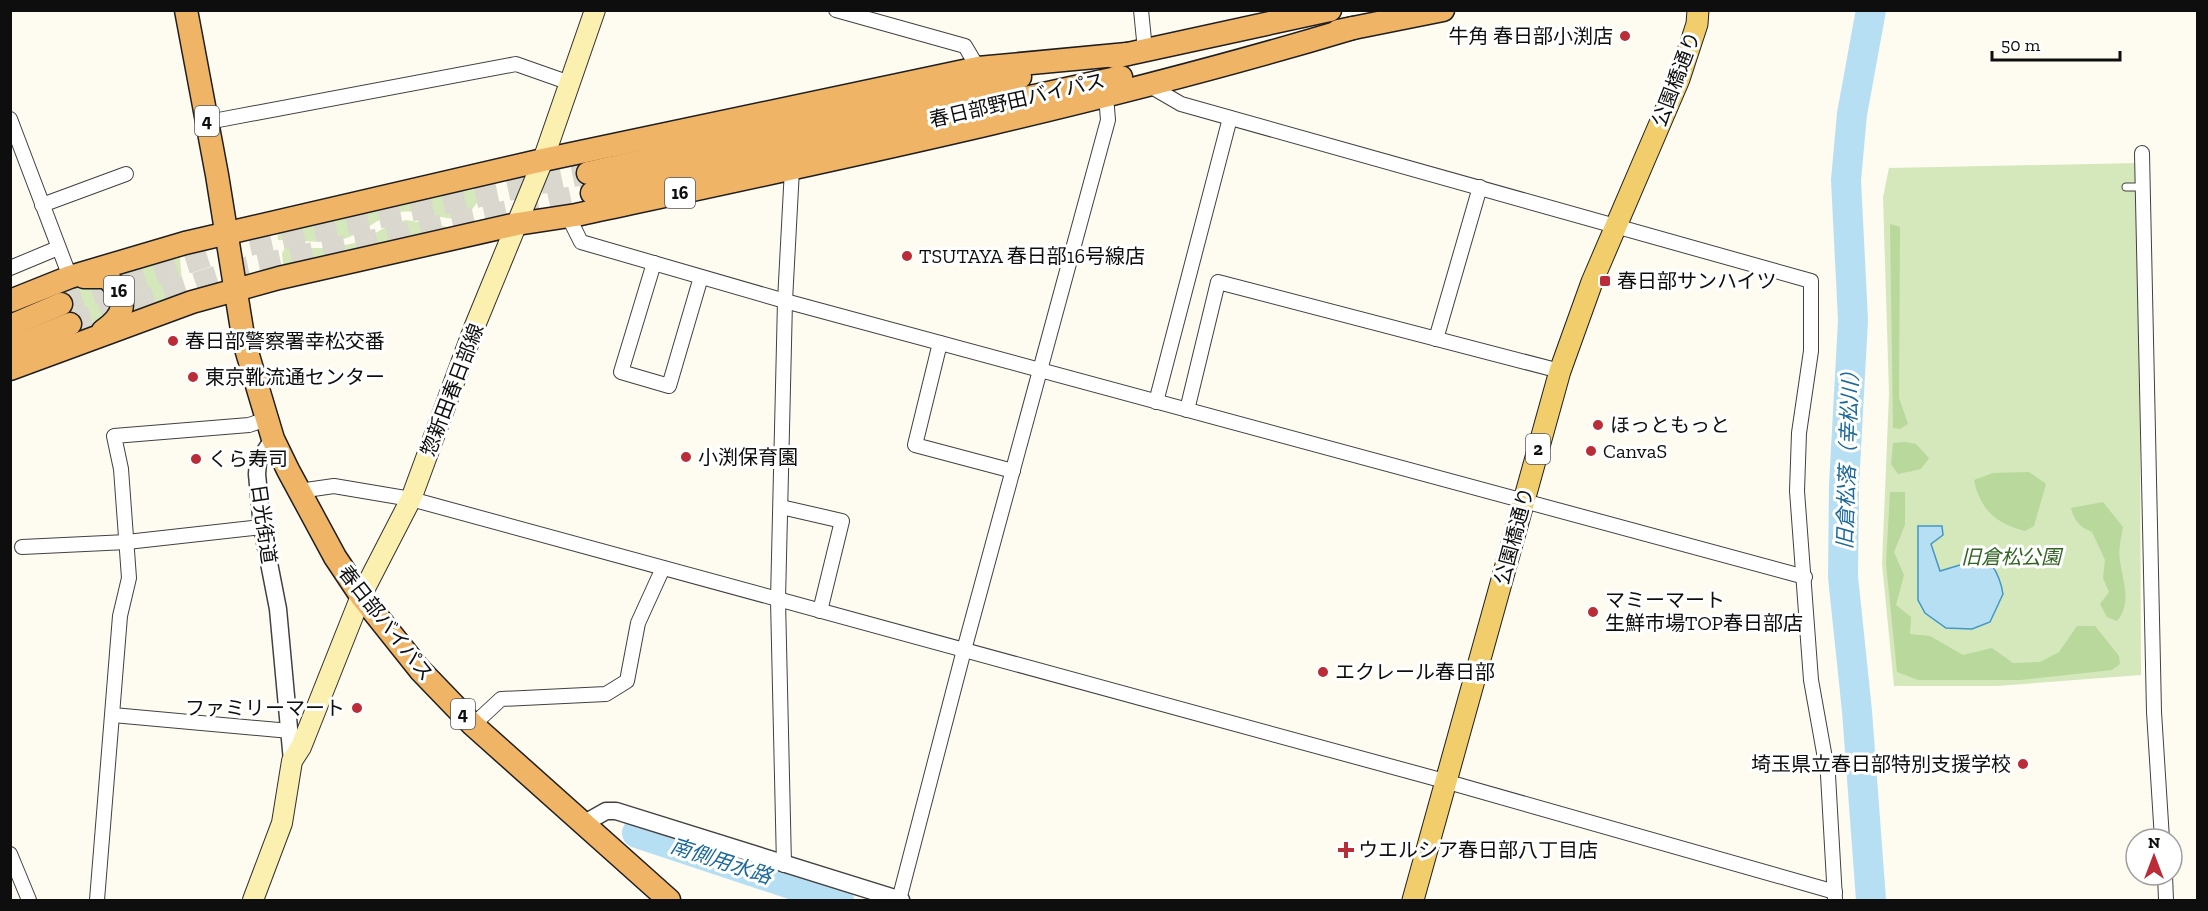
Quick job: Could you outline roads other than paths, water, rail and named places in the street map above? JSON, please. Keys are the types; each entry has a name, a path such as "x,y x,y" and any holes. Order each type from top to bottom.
{"highway":[{"name":"4","path":"186,10 208,122 244,342 270,429"},
{"name":"春日部野田バイパス","path":"1330,10 1136,52 590,183 1443,10"},
{"name":"16","path":"10,369 98,335 236,290 517,224 568,216 989,126 1150,86 1353,28"},
{"name":"16","path":"10,301 70,277 226,232 543,160 978,68 1136,52"},
{"name":"16","path":"70,277 107,277 119,290 123,304 120,314 114,323 98,335"},
{"path":"10,326 65,314 10,349"},
{"name":"春日部バイパス","path":"270,429 299,491 335,557 402,654 434,689 473,725 669,900"}],"main road":[{"name":"惣新田春日部線","path":"292,761 301,747 361,596 411,499 474,328 543,160 595,10"},
{"name":"公園橋通り","path":"1413,900 1448,782 1560,371 1576,322 1683,69 1697,24 1698,10"},
{"name":"日光街道","path":"253,900 282,823 292,761"}],"street":[{"path":"836,10 965,46 978,68"},
{"path":"1136,52 1141,10"},
{"path":"208,122 516,64 570,83"},
{"path":"299,491 334,486 411,499 1448,782 1835,896 1828,775 1811,680 1797,491 1799,433 1811,351 1811,281 1616,224 1181,104 1150,86"},
{"path":"583,824 606,811 616,811 900,900 964,650 1108,120 1106,96"},
{"path":"1156,402 1230,118"},
{"path":"10,119 70,277"},
{"path":"2142,153 2154,712 2161,827"},
{"path":"784,865 778,600 785,301 792,169"},
{"path":"42,205 126,174"},
{"path":"1436,339 1480,187"},
{"path":"568,216 581,242 700,277 1805,577"},
{"path":"10,268 58,248"},
{"path":"654,263 621,372 669,386 700,277"},
{"path":"1187,410 1218,282 1560,371"},
{"path":"940,343 915,445 1013,471"},
{"path":"97,900 120,616 129,578 121,468 114,436 249,425 270,429"},
{"name":"日光街道","path":"270,429 258,462 257,474 262,527 278,609 292,761"},
{"path":"780,507 842,521 820,611"},
{"path":"22,547 127,542 262,527"},
{"path":"473,725 501,699 606,694 627,681 638,623 663,568"},
{"path":"113,715 290,731"},
{"path":"10,854 29,900"}],"lane":[{"path":"2126,187 2143,187"}],"water":[{"path":"1918,526 1942,526 1943,535 1931,544 1940,571 1970,562 1967,550 1981,555 1992,566 2003,594 1990,622 1972,629 1946,628 1925,613 1918,600"}],"waterway":[{"name":"旧倉松落（幸松川）","path":"1871,10 1852,114 1846,180 1853,320 1844,485 1843,577 1857,711 1871,900"},
{"name":"南側用水路","path":"637,833 839,900"}],"tunnel":[{"path":"61,304 226,250 588,173"},
{"path":"70,324 240,269 592,193"}],"place":[{"name":"牛角 春日部小渕店","path":"1625,36"},
{"name":"TSUTAYA 春日部16号線店","path":"907,256"},
{"name":"春日部サンハイツ","path":"1605,281"},
{"name":"春日部警察署幸松交番","path":"173,341"},
{"name":"東京靴流通センター","path":"193,377"},
{"name":"ほっともっと","path":"1598,425"},
{"name":"CanvaS","path":"1591,451"},
{"name":"小渕保育園","path":"686,457"},
{"name":"くら寿司","path":"196,459"},
{"name":"マミーマート 生鮮市場TOP春日部店","path":"1593,612"},
{"name":"エクレール春日部","path":"1323,672"},
{"name":"ファミリーマート","path":"357,708"},
{"name":"埼玉県立春日部特別支援学校","path":"2023,764"},
{"name":"ウエルシア春日部八丁目店","path":"1346,850"}],"park label":[{"name":"旧倉松公園","path":"2011,557"}]}
